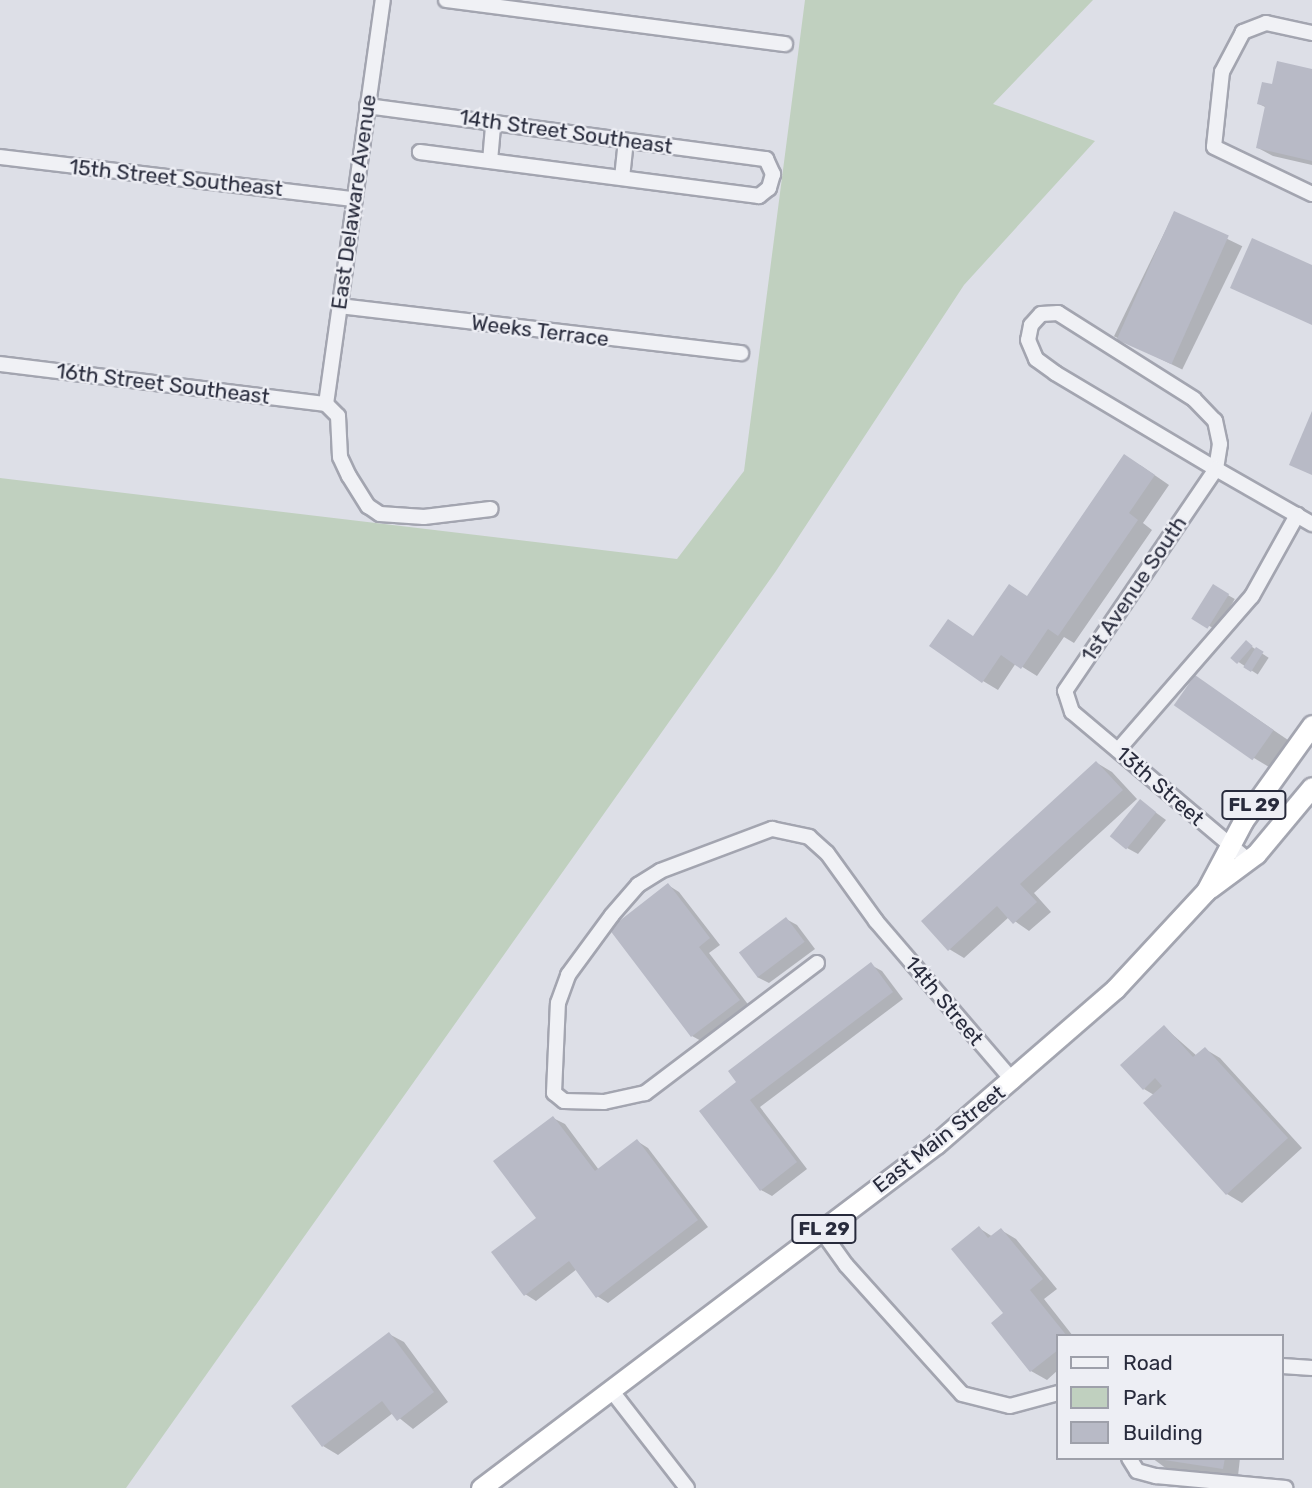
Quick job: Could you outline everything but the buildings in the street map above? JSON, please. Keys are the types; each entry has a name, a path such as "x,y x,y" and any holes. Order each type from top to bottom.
{"highway":[{"name":"East Main Street","path":"1206,891 1229,844 1312,724"},
{"name":"East Main Street","path":"481,1488 1013,1081 1115,989 1206,891 1248,860 1309,797"}],"street":[{"name":"East Delaware Avenue","path":"326,404 383,0"},
{"path":"446,0 785,44"},
{"path":"1312,33 1274,23 1243,32 1227,55 1222,72 1214,147 1312,194"},
{"name":"14th Street Southeast","path":"366,106 766,159 772,174 769,188 759,196 622,178"},
{"path":"490,161 493,123"},
{"path":"421,152 622,178 626,141"},
{"name":"15th Street Southeast","path":"0,157 353,199"},
{"name":"Weeks Terrace","path":"340,306 741,354"},
{"path":"1216,468 1220,444 1215,421 1194,398 1058,313 1041,314 1031,325 1028,340 1036,359 1216,468 1312,524"},
{"name":"16th Street Southeast","path":"0,364 326,404"},
{"path":"326,404 338,416 340,457 349,477 368,506 380,514 424,517 491,509"},
{"name":"1st Avenue South","path":"1073,712 1065,691 1216,468"},
{"path":"1118,750 1252,596 1297,515"},
{"name":"13th Street","path":"1073,712 1248,860"},
{"name":"14th Street","path":"817,963 645,1093 604,1102 564,1101 554,1093 554,1032 568,975 638,885 660,871 772,829 792,830 809,837 827,853 876,921 1013,1081"},
{"path":"821,1230 846,1265 962,1394 1010,1406 1056,1394"},
{"path":"1284,1366 1312,1368"},
{"path":"611,1390 687,1488"},
{"path":"1130,1460 1137,1471 1156,1476 1285,1488"}],"green space":[{"path":"805,0 1093,0 993,104 1095,141 964,285 776,571 126,1488 0,1488 0,478 677,559 744,471"}]}
